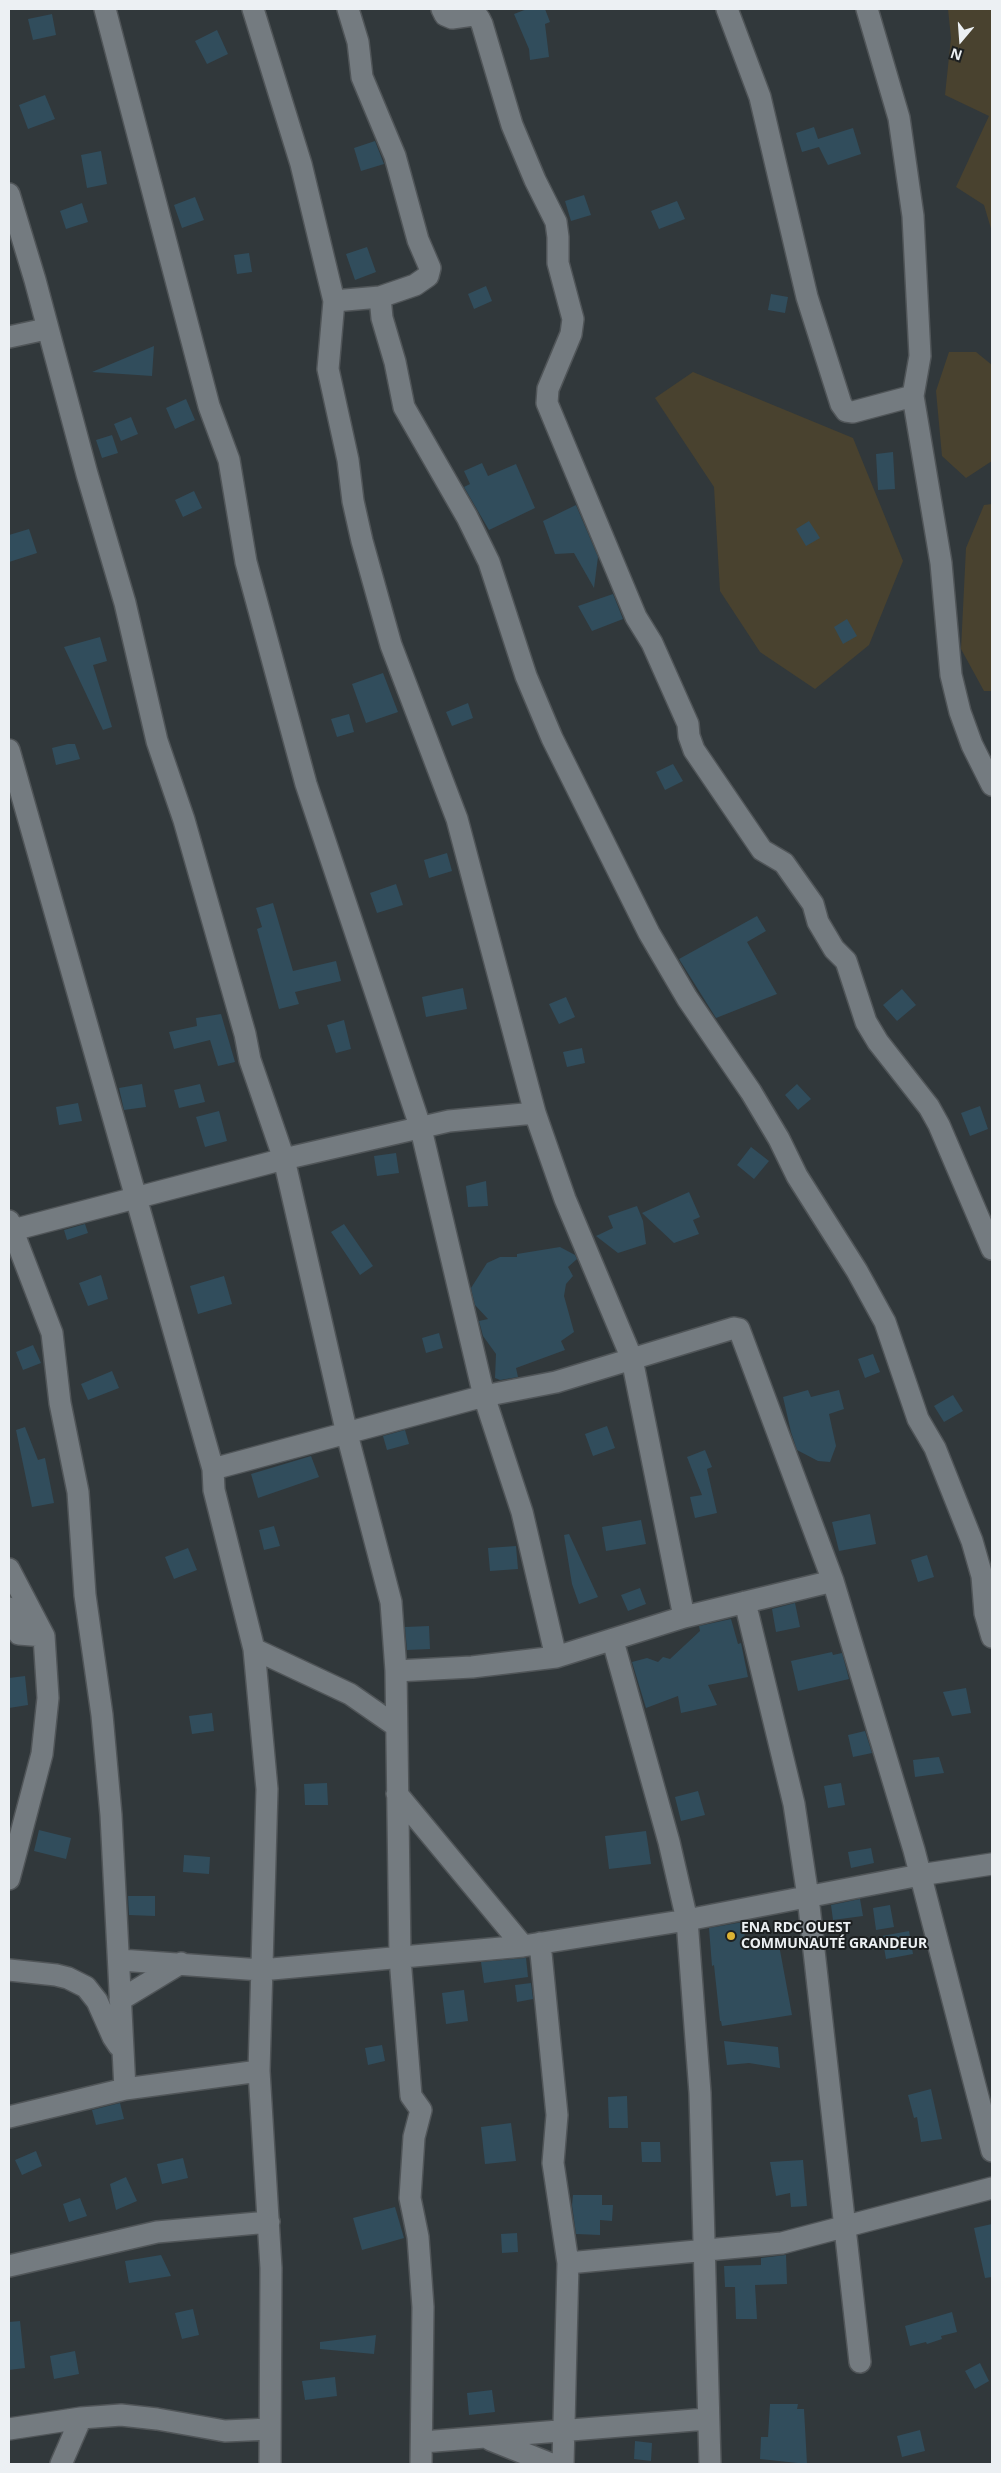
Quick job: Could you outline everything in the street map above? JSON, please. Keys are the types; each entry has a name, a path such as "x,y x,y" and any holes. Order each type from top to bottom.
{"street":[{"path":"105,9 209,406 229,460 246,562 306,784 421,1129 484,1396 522,1512 556,1657"},
{"path":"253,9 301,164 334,301 328,369 348,460 353,501 362,541 391,645 457,819 535,1113 565,1200 632,1359 684,1618"},
{"path":"334,301 380,297 415,285 428,276 430,268 418,240 395,156 362,77 358,42 348,9"},
{"path":"442,9 445,15 452,18 473,15 479,18 512,125 535,180 556,222 558,263 573,319 570,334 548,389 547,403 636,617 652,643 688,724 689,736 694,750 762,850 784,864 813,904 818,922 834,949 846,961 866,1022 878,1042 929,1107 939,1125 992,1249"},
{"path":"727,9 760,97 807,297 841,404 846,410 853,412 913,396"},
{"path":"867,9 899,118 914,216 920,356 913,396 942,563 951,675 960,712 972,744 992,784"},
{"path":"9,194 35,280 46,330 125,603 157,742 184,820 245,1034 250,1060 284,1159 347,1434 391,1602 396,1671 400,1958 410,2096 421,2110 414,2137 410,2198 418,2237 423,2307 422,2464"},
{"path":"380,297 382,318 404,407 467,517 489,562 526,676 556,746 649,933 687,998 751,1092 779,1139 797,1176 857,1271 885,1322 918,1419 935,1448 972,1541 982,1576 985,1613 992,1637"},
{"path":"9,337 46,330"},
{"path":"9,750 213,1469 214,1490 254,1649 267,1789 259,2071 269,2222 271,2307 270,2464"},
{"path":"125,2089 120,2000 120,1960 110,1806 102,1715 85,1594 78,1492 60,1403 52,1333 11,1226 284,1159 421,1129 449,1121 535,1113"},
{"path":"213,1469 484,1396 556,1382 734,1328 739,1329 833,1581 914,1850 992,2151"},
{"path":"9,1570 44,1636 48,1698 42,1754 9,1879"},
{"path":"396,1671 472,1667 556,1657 684,1618 833,1581"},
{"path":"745,1602 794,1804 808,1897 843,2226 860,2362"},
{"path":"9,1608 14,1634 44,1636"},
{"path":"613,1641 669,1842 687,1920 700,2093 707,2419 710,2464"},
{"path":"254,1649 350,1694 396,1726"},
{"path":"397,1794 532,1945 557,2115 553,2163 568,2263 563,2464"},
{"path":"914,1850 968,1867"},
{"path":"120,1960 261,1970 532,1945 687,1920 920,1875 992,1864"},
{"path":"120,2000 181,1963"},
{"path":"9,1970 56,1975 68,1978 86,1987 97,2001 112,2037 122,2051"},
{"path":"9,2117 125,2089 259,2071"},
{"path":"568,2263 782,2243 843,2226 969,2196 992,2188"},
{"path":"9,2266 157,2232 269,2222"},
{"path":"9,2429 81,2418 121,2415 143,2417 224,2432 270,2429"},
{"path":"61,2464 81,2418"},
{"path":"422,2442 707,2419"},
{"path":"484,2438 551,2464"}],"shaded area":[{"path":"948,9 992,9 992,232 984,205 956,187 989,116 945,95 951,38"},
{"path":"949,352 976,352 992,365 992,461 966,478 942,456 936,391"},
{"path":"693,372 853,438 903,561 869,645 815,689 760,652 720,591 714,487 655,398"},
{"path":"992,504 992,691 984,691 961,649 966,548 984,505"}],"building":[{"path":"527,9 545,9 550,22 545,24 549,57 530,60 529,49 514,14"},
{"path":"52,14 56,35 33,40 28,19"},
{"path":"217,30 228,54 207,64 195,41"},
{"path":"45,95 55,119 28,129 19,105"},
{"path":"814,127 818,139 853,128 861,154 828,165 819,147 802,152 796,133"},
{"path":"375,141 384,164 361,171 354,148"},
{"path":"101,151 107,184 87,188 81,155"},
{"path":"584,195 591,215 571,221 565,201"},
{"path":"195,197 204,220 182,228 174,205"},
{"path":"677,201 685,219 659,229 651,211"},
{"path":"82,203 88,222 66,229 60,211"},
{"path":"367,247 376,272 355,280 346,254"},
{"path":"249,253 252,272 237,274 234,255"},
{"path":"486,286 492,301 474,309 468,294"},
{"path":"771,294 788,297 785,313 768,310"},
{"path":"154,346 152,376 92,372"},
{"path":"186,399 195,420 175,429 166,408"},
{"path":"131,417 138,434 121,441 114,424"},
{"path":"112,435 118,453 102,458 96,440"},
{"path":"893,452 895,489 878,490 876,454"},
{"path":"482,463 488,476 516,464 535,508 489,530 464,487 470,484 464,471"},
{"path":"194,491 202,508 183,517 175,500"},
{"path":"576,505 598,557 594,588 574,553 555,554 543,521"},
{"path":"809,521 820,538 806,546 796,529"},
{"path":"29,529 37,553 9,562 9,535"},
{"path":"613,594 623,619 592,631 578,606"},
{"path":"847,619 857,636 843,644 834,627"},
{"path":"100,637 107,661 93,665 112,727 103,730 64,647"},
{"path":"383,673 398,712 366,723 352,684"},
{"path":"468,703 473,718 452,726 446,712"},
{"path":"349,714 354,732 337,737 331,719"},
{"path":"75,744 80,759 56,765 52,748"},
{"path":"673,764 683,781 665,790 656,772"},
{"path":"447,853 452,871 429,878 424,860"},
{"path":"396,884 403,905 377,913 370,893"},
{"path":"273,903 293,971 336,961 341,981 295,992 299,1004 279,1009 257,929 262,927 256,908"},
{"path":"757,916 766,931 747,942 777,994 716,1018 679,959"},
{"path":"463,988 467,1009 426,1017 422,997"},
{"path":"902,989 916,1005 897,1021 883,1005"},
{"path":"566,997 575,1017 559,1024 549,1004"},
{"path":"221,1014 235,1062 218,1066 210,1040 174,1049 169,1032 197,1026 196,1018"},
{"path":"344,1020 351,1049 336,1053 327,1025"},
{"path":"582,1048 585,1063 567,1067 563,1052"},
{"path":"142,1084 146,1107 124,1110 119,1088"},
{"path":"200,1084 205,1102 179,1108 174,1090"},
{"path":"797,1084 811,1099 798,1110 785,1095"},
{"path":"78,1103 82,1121 59,1125 56,1107"},
{"path":"980,1106 988,1129 970,1136 961,1113"},
{"path":"219,1111 227,1141 205,1147 196,1117"},
{"path":"751,1147 769,1161 754,1179 737,1165"},
{"path":"396,1153 399,1173 377,1176 374,1156"},
{"path":"486,1181 488,1206 468,1207 466,1186"},
{"path":"689,1192 700,1217 693,1220 699,1234 674,1243 642,1213"},
{"path":"637,1206 643,1221 646,1244 618,1253 596,1236 613,1228 608,1216"},
{"path":"85,1224 88,1233 67,1240 64,1230"},
{"path":"344,1224 373,1266 360,1275 331,1232"},
{"path":"560,1247 575,1255 577,1259 568,1267 573,1276 566,1284 564,1296 574,1332 561,1341 565,1350 516,1368 518,1377 500,1380 495,1378 496,1354 483,1336 479,1321 488,1319 475,1305 471,1288 487,1263 500,1257 517,1257 517,1254"},
{"path":"101,1275 108,1299 88,1306 79,1283"},
{"path":"224,1276 232,1304 198,1314 190,1286"},
{"path":"439,1333 443,1348 426,1353 422,1338"},
{"path":"33,1345 41,1363 23,1370 16,1352"},
{"path":"873,1354 880,1372 865,1378 858,1359"},
{"path":"112,1371 119,1388 88,1400 81,1384"},
{"path":"808,1390 811,1397 839,1390 844,1409 829,1414 836,1446 830,1462 818,1461 797,1450 791,1432 783,1397"},
{"path":"953,1395 963,1411 944,1422 934,1406"},
{"path":"607,1426 615,1448 593,1456 585,1434"},
{"path":"25,1427 38,1460 45,1458 54,1503 32,1507 16,1430"},
{"path":"405,1430 409,1444 387,1450 383,1436"},
{"path":"705,1450 712,1467 707,1469 717,1513 695,1518 690,1497 702,1495 687,1457"},
{"path":"311,1456 319,1477 258,1498 251,1474"},
{"path":"870,1514 876,1544 839,1551 832,1522"},
{"path":"641,1520 646,1544 606,1551 602,1527"},
{"path":"274,1526 280,1546 264,1550 259,1530"},
{"path":"569,1534 598,1597 579,1604 572,1584 564,1535"},
{"path":"516,1546 518,1569 490,1571 488,1548"},
{"path":"188,1548 197,1570 174,1579 165,1557"},
{"path":"927,1555 934,1577 918,1582 911,1560"},
{"path":"640,1588 646,1604 628,1611 621,1595"},
{"path":"795,1603 800,1627 776,1632 772,1609"},
{"path":"731,1619 738,1644 741,1643 748,1677 708,1685 717,1705 681,1713 678,1696 646,1708 632,1662 647,1658 658,1662 663,1657 670,1659 700,1631 699,1626"},
{"path":"429,1626 430,1649 407,1650 405,1627"},
{"path":"832,1652 833,1655 842,1653 849,1679 798,1691 791,1661"},
{"path":"25,1676 28,1705 9,1708 9,1678"},
{"path":"966,1688 971,1713 952,1716 943,1692"},
{"path":"212,1713 214,1731 192,1734 189,1716"},
{"path":"865,1731 872,1753 853,1757 848,1735"},
{"path":"939,1757 944,1773 915,1777 913,1760"},
{"path":"327,1783 328,1805 305,1805 304,1784"},
{"path":"841,1783 845,1805 828,1808 824,1786"},
{"path":"698,1791 705,1815 681,1821 675,1797"},
{"path":"39,1830 71,1838 66,1859 34,1851"},
{"path":"646,1831 651,1864 609,1869 605,1836"},
{"path":"871,1848 874,1863 851,1868 848,1852"},
{"path":"184,1855 210,1857 209,1874 183,1872"},
{"path":"128,1896 155,1896 155,1916 129,1915"},
{"path":"860,1899 863,1916 833,1920 831,1905"},
{"path":"890,1905 894,1927 876,1930 873,1908"},
{"path":"743,1922 746,1948 769,1943 770,1947 779,1945 792,2015 722,2026 714,1965 712,1966 709,1928"},
{"path":"909,1931 913,1954 886,1959 882,1936"},
{"path":"526,1958 528,1977 484,1983 481,1962"},
{"path":"531,1983 533,1999 517,2002 515,1985"},
{"path":"464,1990 468,2021 446,2024 442,1993"},
{"path":"724,2041 778,2047 780,2068 749,2063 727,2065"},
{"path":"382,2045 385,2061 368,2065 365,2048"},
{"path":"931,2089 942,2139 921,2142 917,2117 914,2118 908,2095"},
{"path":"627,2096 628,2128 609,2128 608,2097"},
{"path":"120,2103 124,2119 96,2125 92,2110"},
{"path":"511,2123 516,2161 485,2164 481,2127"},
{"path":"641,2142 660,2142 661,2162 642,2162"},
{"path":"36,2151 42,2166 22,2175 15,2160"},
{"path":"183,2158 188,2178 162,2184 157,2164"},
{"path":"803,2160 807,2206 791,2207 790,2193 776,2196 770,2162"},
{"path":"126,2177 137,2201 116,2210 110,2184"},
{"path":"573,2195 602,2195 602,2205 613,2205 612,2221 600,2220 600,2235 576,2234 572,2205"},
{"path":"80,2198 87,2216 69,2222 63,2204"},
{"path":"395,2207 404,2238 362,2250 353,2218"},
{"path":"992,2224 992,2277 985,2278 974,2228"},
{"path":"517,2233 518,2252 502,2253 501,2234"},
{"path":"161,2255 171,2276 129,2283 125,2261"},
{"path":"786,2255 787,2284 755,2285 757,2319 736,2319 735,2287 725,2287 724,2266 761,2265 761,2258"},
{"path":"193,2309 199,2335 182,2339 175,2313"},
{"path":"952,2312 957,2332 941,2336 942,2339 927,2344 926,2342 910,2346 905,2326"},
{"path":"20,2321 25,2368 9,2370 9,2322"},
{"path":"376,2335 374,2354 320,2349 320,2342"},
{"path":"75,2351 79,2374 54,2379 50,2356"},
{"path":"980,2363 989,2381 975,2389 965,2371"},
{"path":"335,2377 337,2396 305,2400 302,2381"},
{"path":"492,2390 495,2412 469,2415 467,2393"},
{"path":"770,2404 798,2404 797,2409 804,2409 807,2464 760,2459 761,2437 768,2437"},
{"path":"920,2430 925,2451 902,2457 897,2436"},
{"path":"635,2441 652,2443 651,2461 634,2459"}],"place":[{"name":"ENA RDC OUEST COMMUNAUTÉ GRANDEUR","path":"731,1936"}]}
